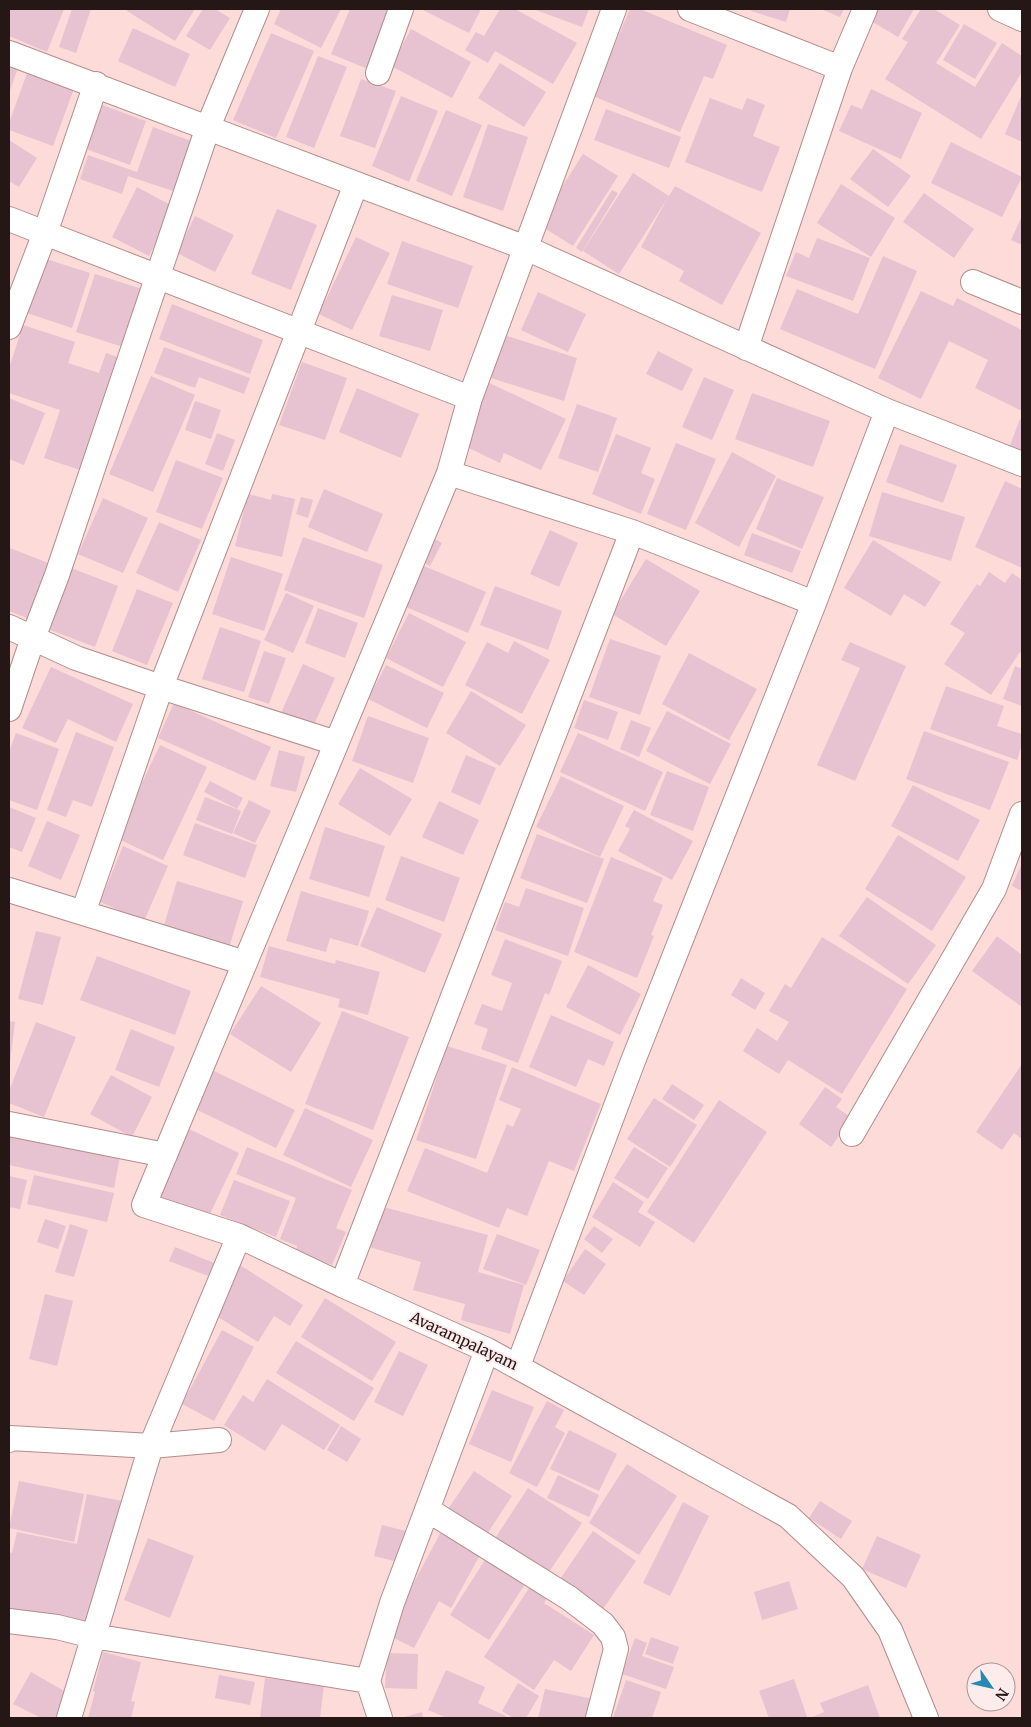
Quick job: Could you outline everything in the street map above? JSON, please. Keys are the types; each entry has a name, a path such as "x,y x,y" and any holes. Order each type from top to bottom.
{"street":[{"path":"9,709 57,575 208,127 257,9"},
{"path":"378,73 401,9"},
{"path":"9,1124 165,1155 449,473 470,398 614,9"},
{"path":"690,9 840,68"},
{"path":"746,348 840,68 865,9"},
{"path":"1000,9 1022,19"},
{"path":"9,53 96,84 526,248 887,411 1022,464"},
{"path":"9,327 45,233 96,84"},
{"path":"83,913 160,687 300,332 356,184"},
{"path":"9,219 470,398"},
{"path":"973,282 1022,302"},
{"path":"518,1366 633,1061 814,603 887,411"},
{"path":"449,473 632,532 814,603"},
{"path":"342,1285 632,532"},
{"path":"9,627 76,658 336,743"},
{"path":"852,1134 994,889 1022,814"},
{"path":"9,890 245,963"},
{"name":"Avarampalayam","path":"165,1155 144,1205 239,1236 486,1350 788,1516 853,1577 890,1630 926,1718"},
{"path":"69,1718 151,1446 239,1236"},
{"path":"380,1718 368,1681 392,1603 486,1350"},
{"path":"9,1438 151,1446 219,1440"},
{"path":"428,1510 569,1598 603,1624 613,1637 616,1649 598,1718"},
{"path":"9,1621 57,1627 93,1636 368,1681"}],"building":[{"path":"10,9 64,9 47,52 9,36"},
{"path":"72,9 91,9 76,53 59,47"},
{"path":"128,9 195,9 175,41 127,11"},
{"path":"203,9 215,9 230,18 210,50 186,36"},
{"path":"281,9 341,9 321,48 274,24"},
{"path":"350,9 393,9 368,69 331,54"},
{"path":"421,9 481,9 469,33"},
{"path":"500,9 515,9 577,43 553,84 495,51 488,63 465,50 476,32 484,36"},
{"path":"533,9 589,9 582,27"},
{"path":"630,9 640,9 727,45 713,79 704,76 680,132 593,96"},
{"path":"752,9 790,9 786,22 751,11"},
{"path":"821,9 844,9 840,17"},
{"path":"878,9 914,9 898,37 871,21"},
{"path":"921,9 934,9 960,25 936,63 975,87 1002,43 1022,56 1022,72 981,139 885,79 908,42 902,39"},
{"path":"964,24 997,43 975,79 943,60"},
{"path":"133,28 190,54 175,87 118,61"},
{"path":"411,29 471,62 452,98 391,66"},
{"path":"271,33 314,51 276,138 233,120"},
{"path":"318,56 347,67 314,148 286,137"},
{"path":"9,58 20,62 9,93"},
{"path":"500,63 546,92 524,127 478,98"},
{"path":"30,65 76,83 53,146 9,130 9,123"},
{"path":"361,79 396,91 375,148 340,136"},
{"path":"871,89 922,113 901,159 839,131 851,105 862,109"},
{"path":"1022,94 1022,142 1005,134"},
{"path":"401,96 438,111 409,182 372,166"},
{"path":"710,98 742,110 747,98 765,105 753,136 780,147 762,192 685,162"},
{"path":"102,105 146,121 130,165 86,149"},
{"path":"606,109 681,137 669,168 594,140"},
{"path":"446,110 482,125 452,196 416,181"},
{"path":"488,124 528,137 503,211 463,197"},
{"path":"153,127 191,141 173,191 128,176 122,194 80,179 88,155 137,172"},
{"path":"9,140 37,158 19,187 9,181"},
{"path":"951,142 1022,177 1002,217 931,183"},
{"path":"873,149 911,176 888,207 850,179"},
{"path":"583,154 618,176 573,246 538,224"},
{"path":"633,173 669,196 675,186 761,233 722,305 679,281 684,271 641,247 667,199 619,274 583,251"},
{"path":"841,184 895,218 871,257 817,223"},
{"path":"137,187 174,207 149,256 112,237"},
{"path":"612,190 618,193 582,252 576,248"},
{"path":"924,193 974,229 954,258 903,222"},
{"path":"277,209 317,225 291,290 251,274"},
{"path":"195,216 234,235 215,272 177,253"},
{"path":"1022,216 1022,245 1011,240"},
{"path":"356,237 390,253 352,330 319,314"},
{"path":"817,238 870,258 853,301 786,276 796,252 809,258"},
{"path":"402,241 473,266 458,308 387,284"},
{"path":"883,256 917,271 875,369 780,329 797,289 858,314"},
{"path":"43,258 90,273 72,328 24,312"},
{"path":"95,274 142,289 123,347 76,332"},
{"path":"921,291 953,306 957,298 1022,330 1022,411 975,388 988,360 949,341 921,399 878,378"},
{"path":"538,292 586,314 568,352 521,330"},
{"path":"392,295 443,310 430,351 379,336"},
{"path":"172,304 263,340 250,374 159,339"},
{"path":"23,325 75,342 68,363 99,373 106,353 117,357 80,470 44,458 60,410 9,393 9,368"},
{"path":"504,335 577,358 564,401 491,378"},
{"path":"164,347 250,378 244,394 199,377 195,388 154,373"},
{"path":"658,351 693,369 682,391 646,374"},
{"path":"302,362 347,378 325,440 279,425"},
{"path":"151,376 195,395 153,492 109,474"},
{"path":"704,377 734,390 712,440 682,427"},
{"path":"487,382 566,419 541,470 504,453 500,463 458,443"},
{"path":"357,388 419,414 401,458 339,432"},
{"path":"752,393 830,421 813,467 735,439"},
{"path":"9,398 45,413 24,465 9,459"},
{"path":"195,401 221,410 211,439 185,430"},
{"path":"577,404 617,418 598,472 558,458"},
{"path":"1020,419 1022,420 1022,453 1009,448"},
{"path":"217,433 235,440 223,471 205,464"},
{"path":"616,434 651,448 641,473 655,479 641,514 592,494"},
{"path":"676,443 716,459 686,530 647,514"},
{"path":"900,444 957,465 943,503 886,482"},
{"path":"732,452 776,476 739,547 695,523"},
{"path":"176,460 223,478 202,529 156,512"},
{"path":"777,478 824,497 802,549 756,529"},
{"path":"1005,481 1022,489 1022,568 975,547"},
{"path":"324,489 383,514 367,552 308,527"},
{"path":"882,492 965,517 951,561 869,536"},
{"path":"248,494 271,500 272,494 295,499 282,557 235,546"},
{"path":"301,497 313,500 308,518 296,514"},
{"path":"103,498 148,518 123,573 78,554"},
{"path":"159,522 201,540 178,592 136,573"},
{"path":"550,530 578,543 559,587 530,574"},
{"path":"752,533 801,551 792,573 744,555"},
{"path":"427,535 442,543 430,566 415,558"},
{"path":"303,537 383,565 364,618 284,590"},
{"path":"873,540 941,582 925,607 904,594 891,616 844,588"},
{"path":"10,548 48,563 27,618 9,611"},
{"path":"231,557 283,574 264,631 212,614"},
{"path":"646,559 700,591 666,646 612,614"},
{"path":"424,566 486,592 468,633 406,607"},
{"path":"71,568 118,586 95,647 48,629"},
{"path":"989,572 1005,583 1012,573 1022,580 1022,654 1020,652 991,695 944,664 965,633 950,624 977,584 980,586"},
{"path":"495,586 562,611 548,650 480,625"},
{"path":"137,589 173,603 147,665 112,651"},
{"path":"286,593 314,606 293,653 264,640"},
{"path":"318,608 358,623 345,658 305,643"},
{"path":"409,613 466,642 443,687 386,658"},
{"path":"220,627 261,641 244,692 202,679"},
{"path":"610,639 661,656 640,715 589,697"},
{"path":"514,641 550,660 522,714 465,685 487,642 508,653"},
{"path":"850,642 906,666 855,781 817,765 860,668 841,660"},
{"path":"264,651 286,658 269,704 248,697"},
{"path":"689,653 757,689 729,740 662,704"},
{"path":"303,664 335,678 312,729 280,715"},
{"path":"386,665 444,693 427,728 368,699"},
{"path":"1015,666 1022,669 1022,706 1003,699"},
{"path":"51,667 133,704 116,742 68,719 56,743 22,728"},
{"path":"946,686 1004,706 997,726 1022,734 1022,745 1017,760 930,729"},
{"path":"471,691 526,725 500,766 446,733"},
{"path":"584,700 618,712 608,740 574,728"},
{"path":"174,703 271,747 255,781 158,738"},
{"path":"667,711 731,744 710,784 646,751"},
{"path":"368,716 429,738 413,783 352,761"},
{"path":"631,720 651,728 639,757 620,749"},
{"path":"924,731 1009,762 990,810 906,779"},
{"path":"76,732 114,747 92,807 73,800 66,817 47,810"},
{"path":"16,733 59,749 37,810 9,800 9,752"},
{"path":"578,733 663,772 645,811 560,772"},
{"path":"160,745 207,767 163,860 116,838"},
{"path":"279,750 305,757 296,792 270,786"},
{"path":"466,755 496,768 480,805 451,792"},
{"path":"360,768 412,799 390,836 338,804"},
{"path":"667,771 709,787 693,831 650,815"},
{"path":"561,776 624,806 600,857 536,827"},
{"path":"210,781 243,798 237,809 204,792"},
{"path":"913,785 980,820 958,861 891,826"},
{"path":"205,797 241,811 232,834 196,820"},
{"path":"249,800 271,811 255,843 233,833"},
{"path":"439,801 479,820 463,855 422,837"},
{"path":"9,807 36,818 22,852 9,847"},
{"path":"634,810 693,841 672,880 618,851 630,829 625,826"},
{"path":"47,821 80,835 61,880 28,866"},
{"path":"195,823 257,845 245,878 183,855"},
{"path":"325,827 385,846 369,897 309,879"},
{"path":"537,834 604,859 587,903 520,878"},
{"path":"898,835 966,877 932,931 865,889"},
{"path":"123,846 168,866 144,921 100,902"},
{"path":"401,856 460,878 444,922 385,900"},
{"path":"611,857 663,878 653,901 663,905 651,935 654,936 637,978 574,952"},
{"path":"1022,863 1022,891 1012,886"},
{"path":"177,881 243,901 229,948 163,929"},
{"path":"526,888 584,908 568,956 495,930 505,902 519,907"},
{"path":"301,891 369,911 358,946 330,938 326,952 286,941"},
{"path":"867,897 936,945 908,984 839,936"},
{"path":"377,907 442,934 425,973 360,946"},
{"path":"36,931 61,937 43,1005 18,999"},
{"path":"997,936 1022,955 1022,1007 972,971"},
{"path":"822,937 907,989 842,1094 788,1060 779,1074 743,1051 757,1028 777,1041 789,1022 769,1011 785,984 791,988"},
{"path":"505,939 562,961 549,995 545,993 518,1063 481,1049 488,1029 474,1024 482,1004 502,1011 512,983 491,975"},
{"path":"269,946 335,964 336,960 380,972 368,1015 338,1007 340,999 260,977"},
{"path":"97,956 191,991 175,1035 80,1000"},
{"path":"588,965 641,994 620,1035 566,1007"},
{"path":"741,978 765,993 755,1010 731,995"},
{"path":"261,986 321,1023 291,1072 230,1034"},
{"path":"342,1011 409,1037 373,1130 305,1104"},
{"path":"551,1015 614,1042 604,1066 588,1059 576,1087 529,1067"},
{"path":"9,1021 15,1022 10,1062 9,1062"},
{"path":"36,1022 76,1037 44,1117 9,1103 9,1091"},
{"path":"131,1029 175,1047 159,1087 115,1070"},
{"path":"447,1046 507,1065 476,1159 416,1140"},
{"path":"1022,1064 1022,1139 1014,1133 1002,1150 976,1132"},
{"path":"512,1067 601,1104 574,1171 549,1161 527,1216 507,1208 499,1228 407,1191 425,1148 487,1173 507,1124 513,1127 521,1109 499,1100"},
{"path":"208,1068 295,1110 276,1148 189,1106"},
{"path":"111,1075 152,1097 132,1137 90,1114"},
{"path":"672,1084 704,1105 694,1120 662,1099"},
{"path":"825,1087 842,1099 836,1107 852,1118 831,1147 799,1124"},
{"path":"654,1098 697,1125 670,1167 627,1139"},
{"path":"719,1100 767,1132 694,1243 647,1212"},
{"path":"305,1108 373,1140 351,1187 283,1155"},
{"path":"189,1129 239,1153 207,1220 157,1196"},
{"path":"9,1132 120,1157 114,1188 9,1165"},
{"path":"247,1147 352,1190 336,1228 346,1232 332,1265 296,1251 297,1246 280,1239 296,1198 236,1174"},
{"path":"634,1147 668,1168 648,1199 614,1178"},
{"path":"34,1175 114,1193 107,1222 27,1204"},
{"path":"9,1176 27,1180 20,1209 9,1207"},
{"path":"234,1180 290,1201 276,1237 220,1215"},
{"path":"613,1182 644,1202 638,1212 655,1222 640,1247 592,1217"},
{"path":"380,1206 488,1235 478,1272 524,1285 510,1334 461,1320 465,1304 413,1290 421,1262 369,1247"},
{"path":"45,1219 66,1226 58,1249 37,1242"},
{"path":"70,1224 88,1230 74,1277 55,1272"},
{"path":"594,1226 613,1239 602,1253 584,1239"},
{"path":"497,1234 540,1250 526,1285 483,1269"},
{"path":"175,1247 214,1263 208,1276 169,1261"},
{"path":"585,1249 606,1264 584,1295 563,1281"},
{"path":"240,1265 303,1305 290,1326 274,1316 258,1342 215,1315"},
{"path":"45,1294 73,1301 57,1366 29,1359"},
{"path":"325,1298 396,1342 372,1381 301,1337"},
{"path":"222,1330 254,1347 214,1421 182,1404"},
{"path":"296,1341 374,1388 354,1421 276,1373"},
{"path":"399,1351 428,1365 403,1416 374,1402"},
{"path":"267,1379 340,1425 324,1450 282,1424 265,1451 224,1425 243,1395 253,1402"},
{"path":"492,1390 534,1407 511,1462 469,1444"},
{"path":"547,1401 564,1410 555,1427 565,1433 537,1487 509,1473"},
{"path":"341,1426 361,1439 347,1462 327,1450"},
{"path":"569,1430 617,1454 599,1491 550,1469"},
{"path":"627,1464 677,1496 639,1555 589,1523"},
{"path":"474,1471 512,1496 487,1534 448,1509"},
{"path":"558,1475 599,1495 589,1517 547,1498"},
{"path":"19,1481 84,1494 74,1542 9,1528"},
{"path":"528,1488 582,1523 545,1578 492,1543"},
{"path":"87,1494 122,1501 111,1558 104,1557 90,1626 9,1609 9,1552 12,1553 17,1532 77,1544"},
{"path":"820,1501 852,1521 841,1539 809,1518"},
{"path":"683,1502 709,1516 670,1596 643,1583"},
{"path":"382,1525 410,1532 402,1563 374,1556"},
{"path":"593,1531 636,1561 603,1609 560,1579"},
{"path":"441,1532 481,1553 451,1608 439,1601 414,1648 386,1634"},
{"path":"877,1536 921,1555 906,1588 862,1569"},
{"path":"148,1538 194,1556 170,1618 124,1600"},
{"path":"488,1555 527,1581 489,1640 450,1615"},
{"path":"789,1581 798,1609 762,1620 754,1592"},
{"path":"533,1582 550,1593 544,1603 594,1635 571,1671 554,1660 534,1690 484,1657"},
{"path":"651,1637 679,1647 673,1664 645,1654"},
{"path":"635,1638 647,1643 642,1656 674,1667 666,1689 622,1674"},
{"path":"103,1652 141,1662 131,1701 135,1702 131,1718 88,1718"},
{"path":"387,1653 418,1654 417,1689 385,1688"},
{"path":"446,1670 485,1687 478,1703 506,1716 505,1718 447,1718 428,1710"},
{"path":"31,1672 68,1693 55,1718 41,1718 13,1704"},
{"path":"219,1675 255,1682 250,1705 215,1698"},
{"path":"265,1678 324,1685 320,1718 260,1718"},
{"path":"794,1679 807,1717 769,1718 759,1691"},
{"path":"626,1680 661,1692 652,1718 613,1718"},
{"path":"518,1683 539,1696 526,1718 513,1718 502,1711"},
{"path":"868,1685 880,1718 810,1718 824,1712 820,1703"},
{"path":"545,1689 593,1699 589,1718 538,1718"},
{"path":"422,1712 423,1718 401,1718"}]}
